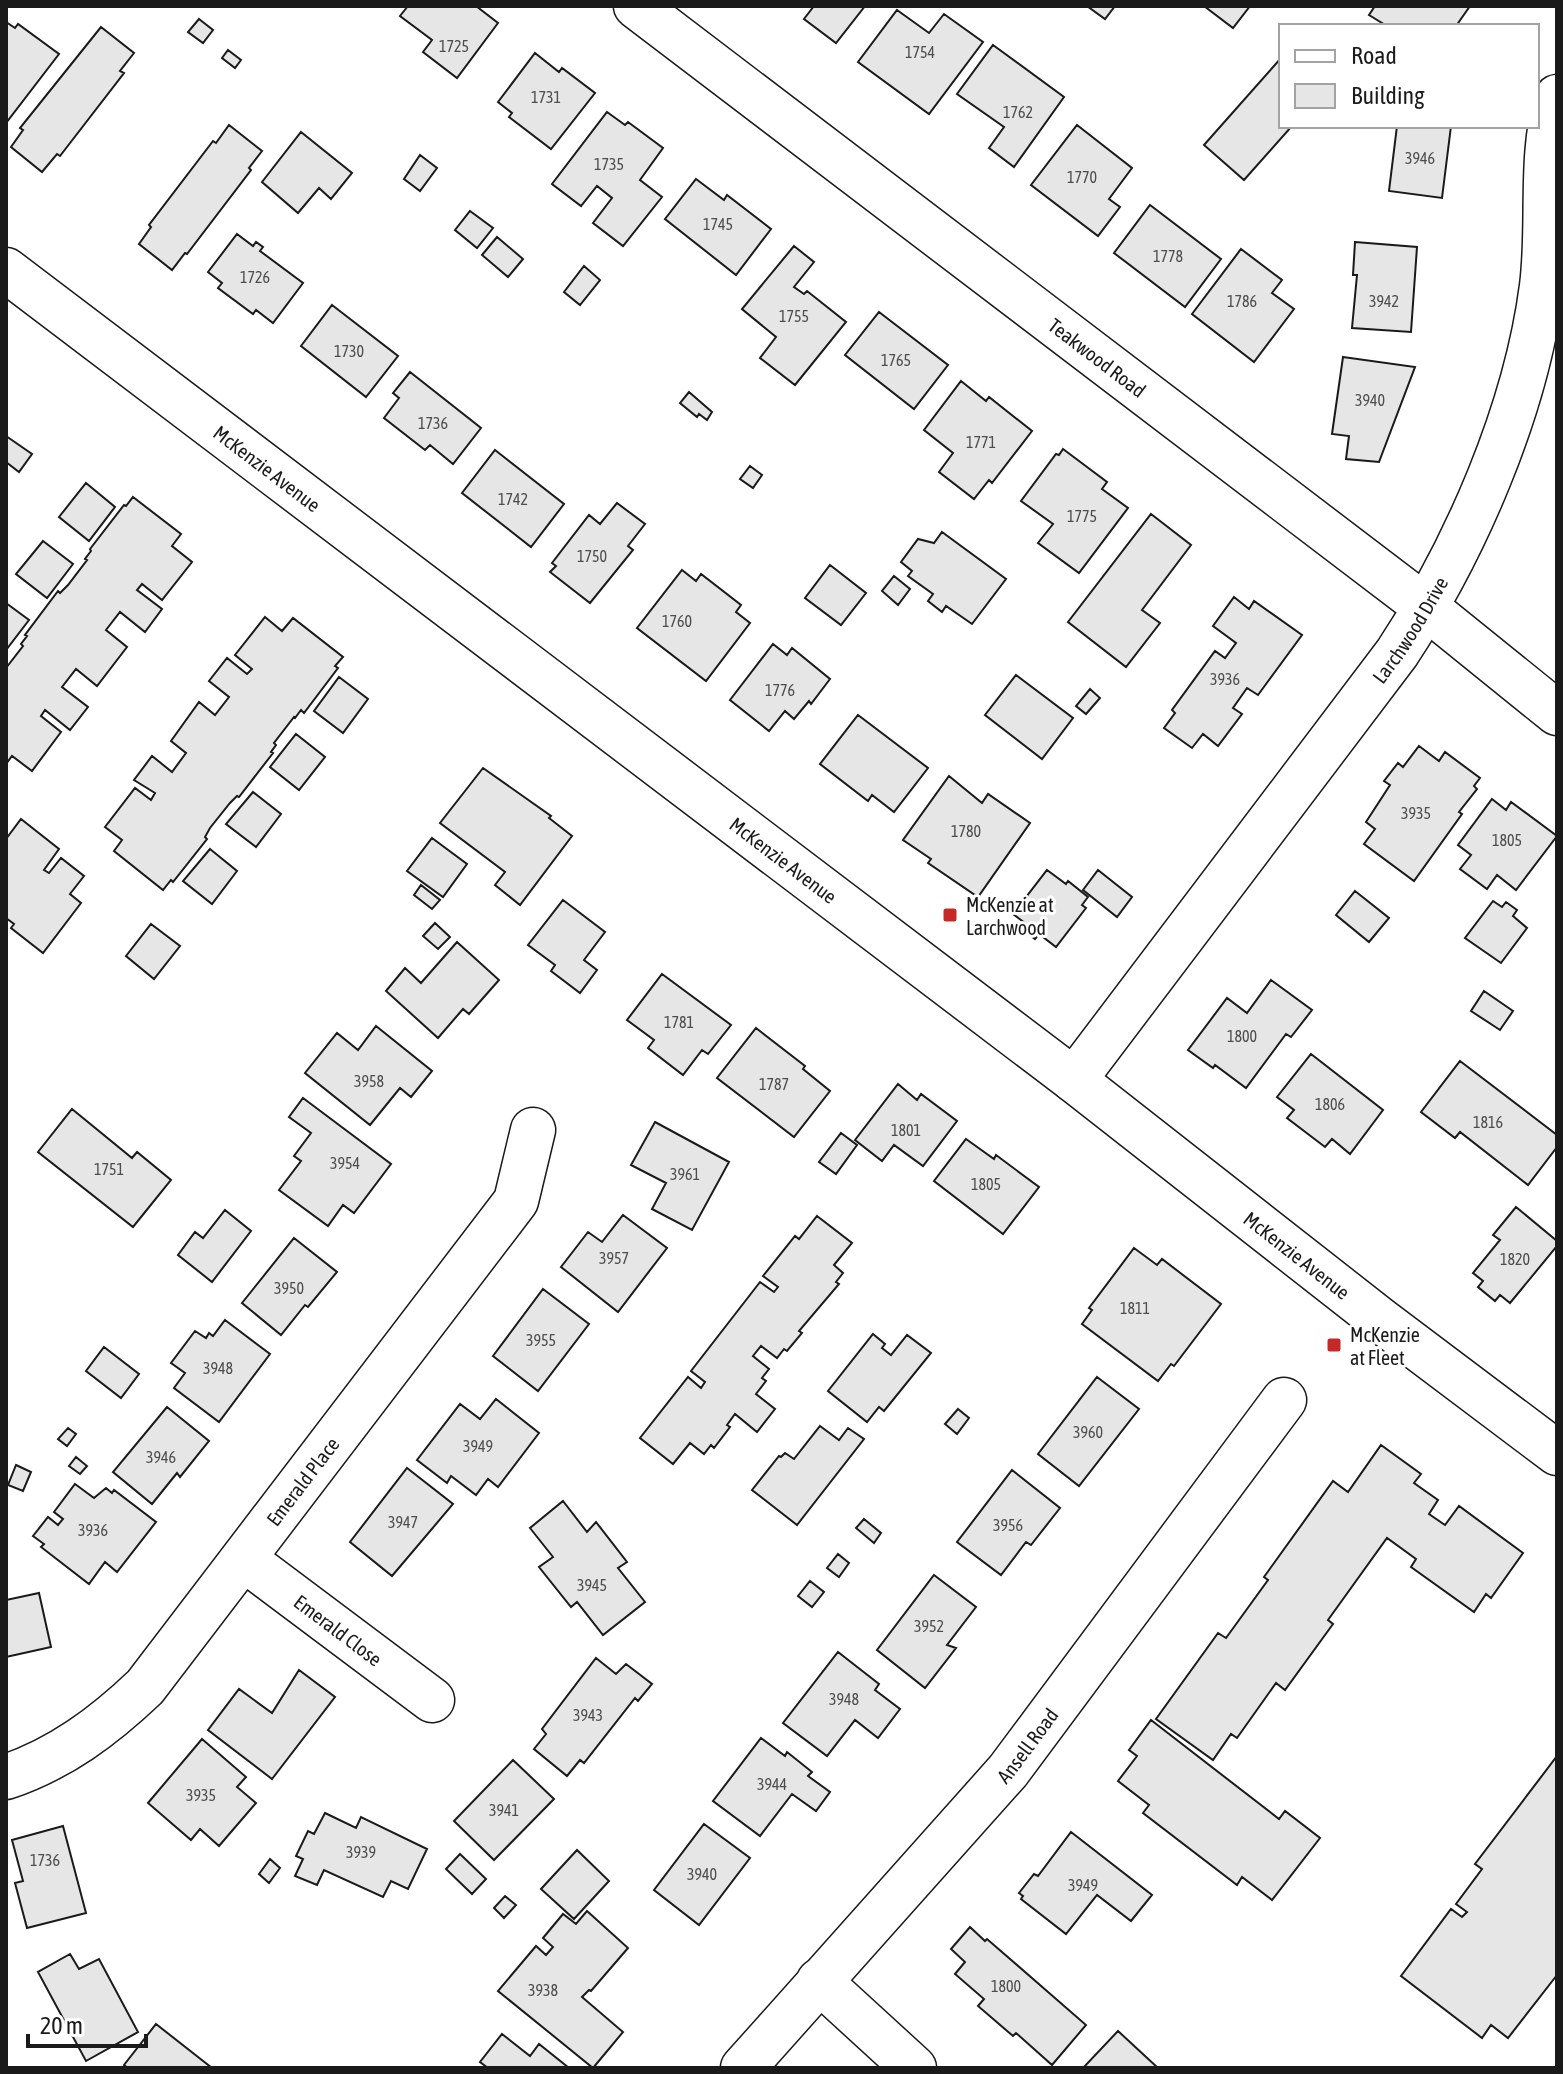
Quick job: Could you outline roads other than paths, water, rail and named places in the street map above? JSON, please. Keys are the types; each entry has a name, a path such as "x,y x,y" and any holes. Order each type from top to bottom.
{"street":[{"name":"Teakwood Road","path":"636,6 1427,608 1557,713"},
{"name":"Larchwood Drive","path":"1074,1080 1397,653 1427,608 1477,507 1501,445 1550,286 1547,165 1557,97"},
{"name":"McKenzie Avenue","path":"6,270 1074,1080 1379,1319 1557,1453"},
{"name":"Emerald Place","path":"6,1777 39,1766 111,1720 145,1687 516,1201 533,1130"},
{"name":"Ansell Road","path":"743,2068 1008,1771 1284,1400"},
{"name":"Emerald Close","path":"244,1559 432,1700"},
{"path":"819,1981 914,2068"}],"place":[{"name":"McKenzie at Larchwood","path":"950,915"},
{"name":"McKenzie at Fleet","path":"1334,1345"}]}
